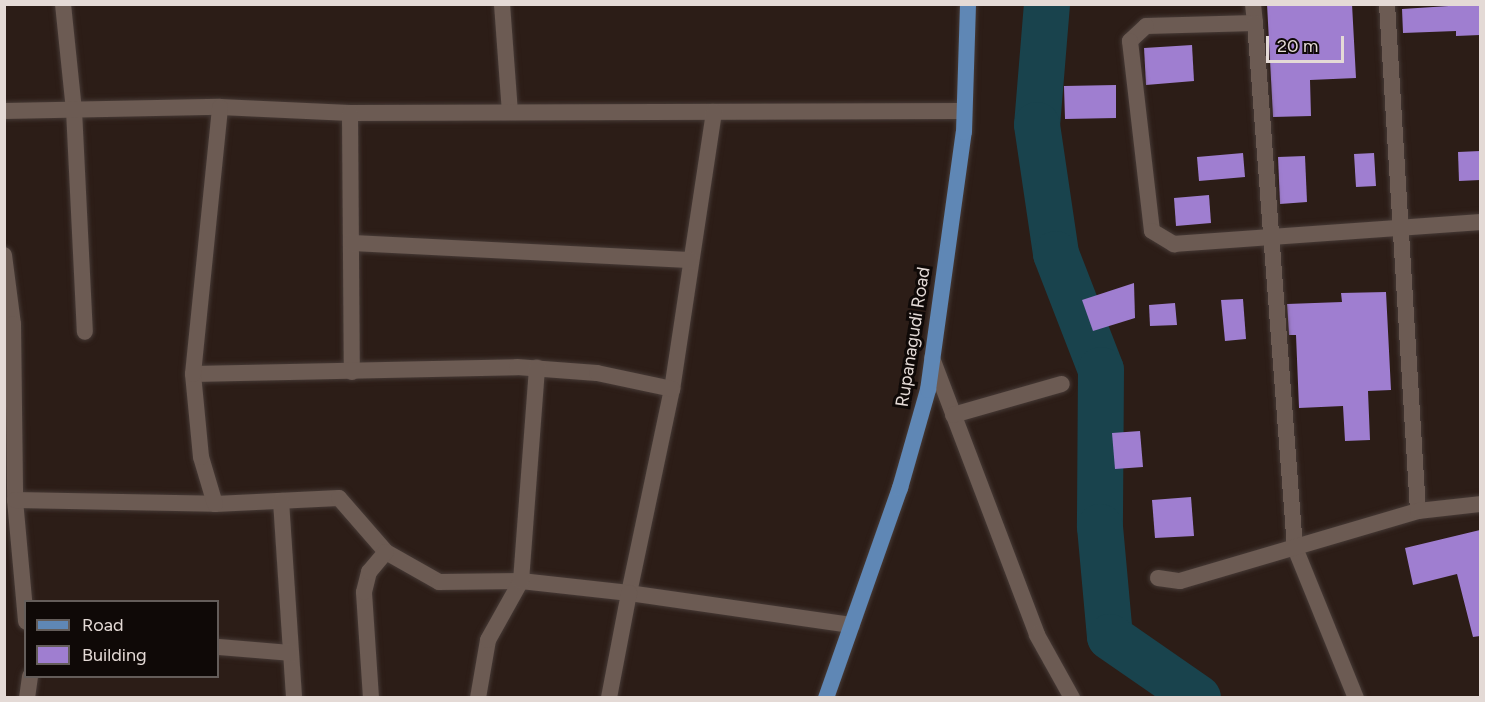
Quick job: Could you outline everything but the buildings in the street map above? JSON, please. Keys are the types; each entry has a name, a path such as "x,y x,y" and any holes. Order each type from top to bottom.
{"main road":[{"name":"Rupanagudi Road","path":"826,698 900,488 932,358 964,111 968,4"}],"street":[{"path":"63,4 74,110 86,332"},
{"path":"502,4 510,112"},
{"path":"1253,4 1295,548 1356,698"},
{"path":"1387,4 1398,226 1418,512"},
{"path":"1255,23 1146,26 1130,41 1152,231 1174,244 1271,233 1480,222"},
{"path":"215,504 201,457 194,374 220,108"},
{"path":"4,111 220,108 350,112 964,111"},
{"path":"350,112 352,372"},
{"path":"609,698 672,389 714,112"},
{"path":"351,243 691,260"},
{"path":"5,256 13,324 15,500 24,600"},
{"path":"932,358 1037,635 1072,698"},
{"path":"194,374 537,368 597,373 672,389"},
{"path":"478,698 488,640 521,581 537,368"},
{"path":"953,415 1062,384"},
{"path":"15,500 215,504 339,498 386,552 439,582 521,581 629,593 852,625"},
{"path":"281,501 294,698"},
{"path":"1158,578 1180,581 1418,512 1480,504"},
{"path":"371,698 364,592 369,572 386,552"},
{"path":"219,647 291,653"},
{"path":"27,698 30,678"}],"waterway":[{"path":"1047,4 1037,125 1056,254 1101,370 1100,527 1110,637 1198,698"}]}
